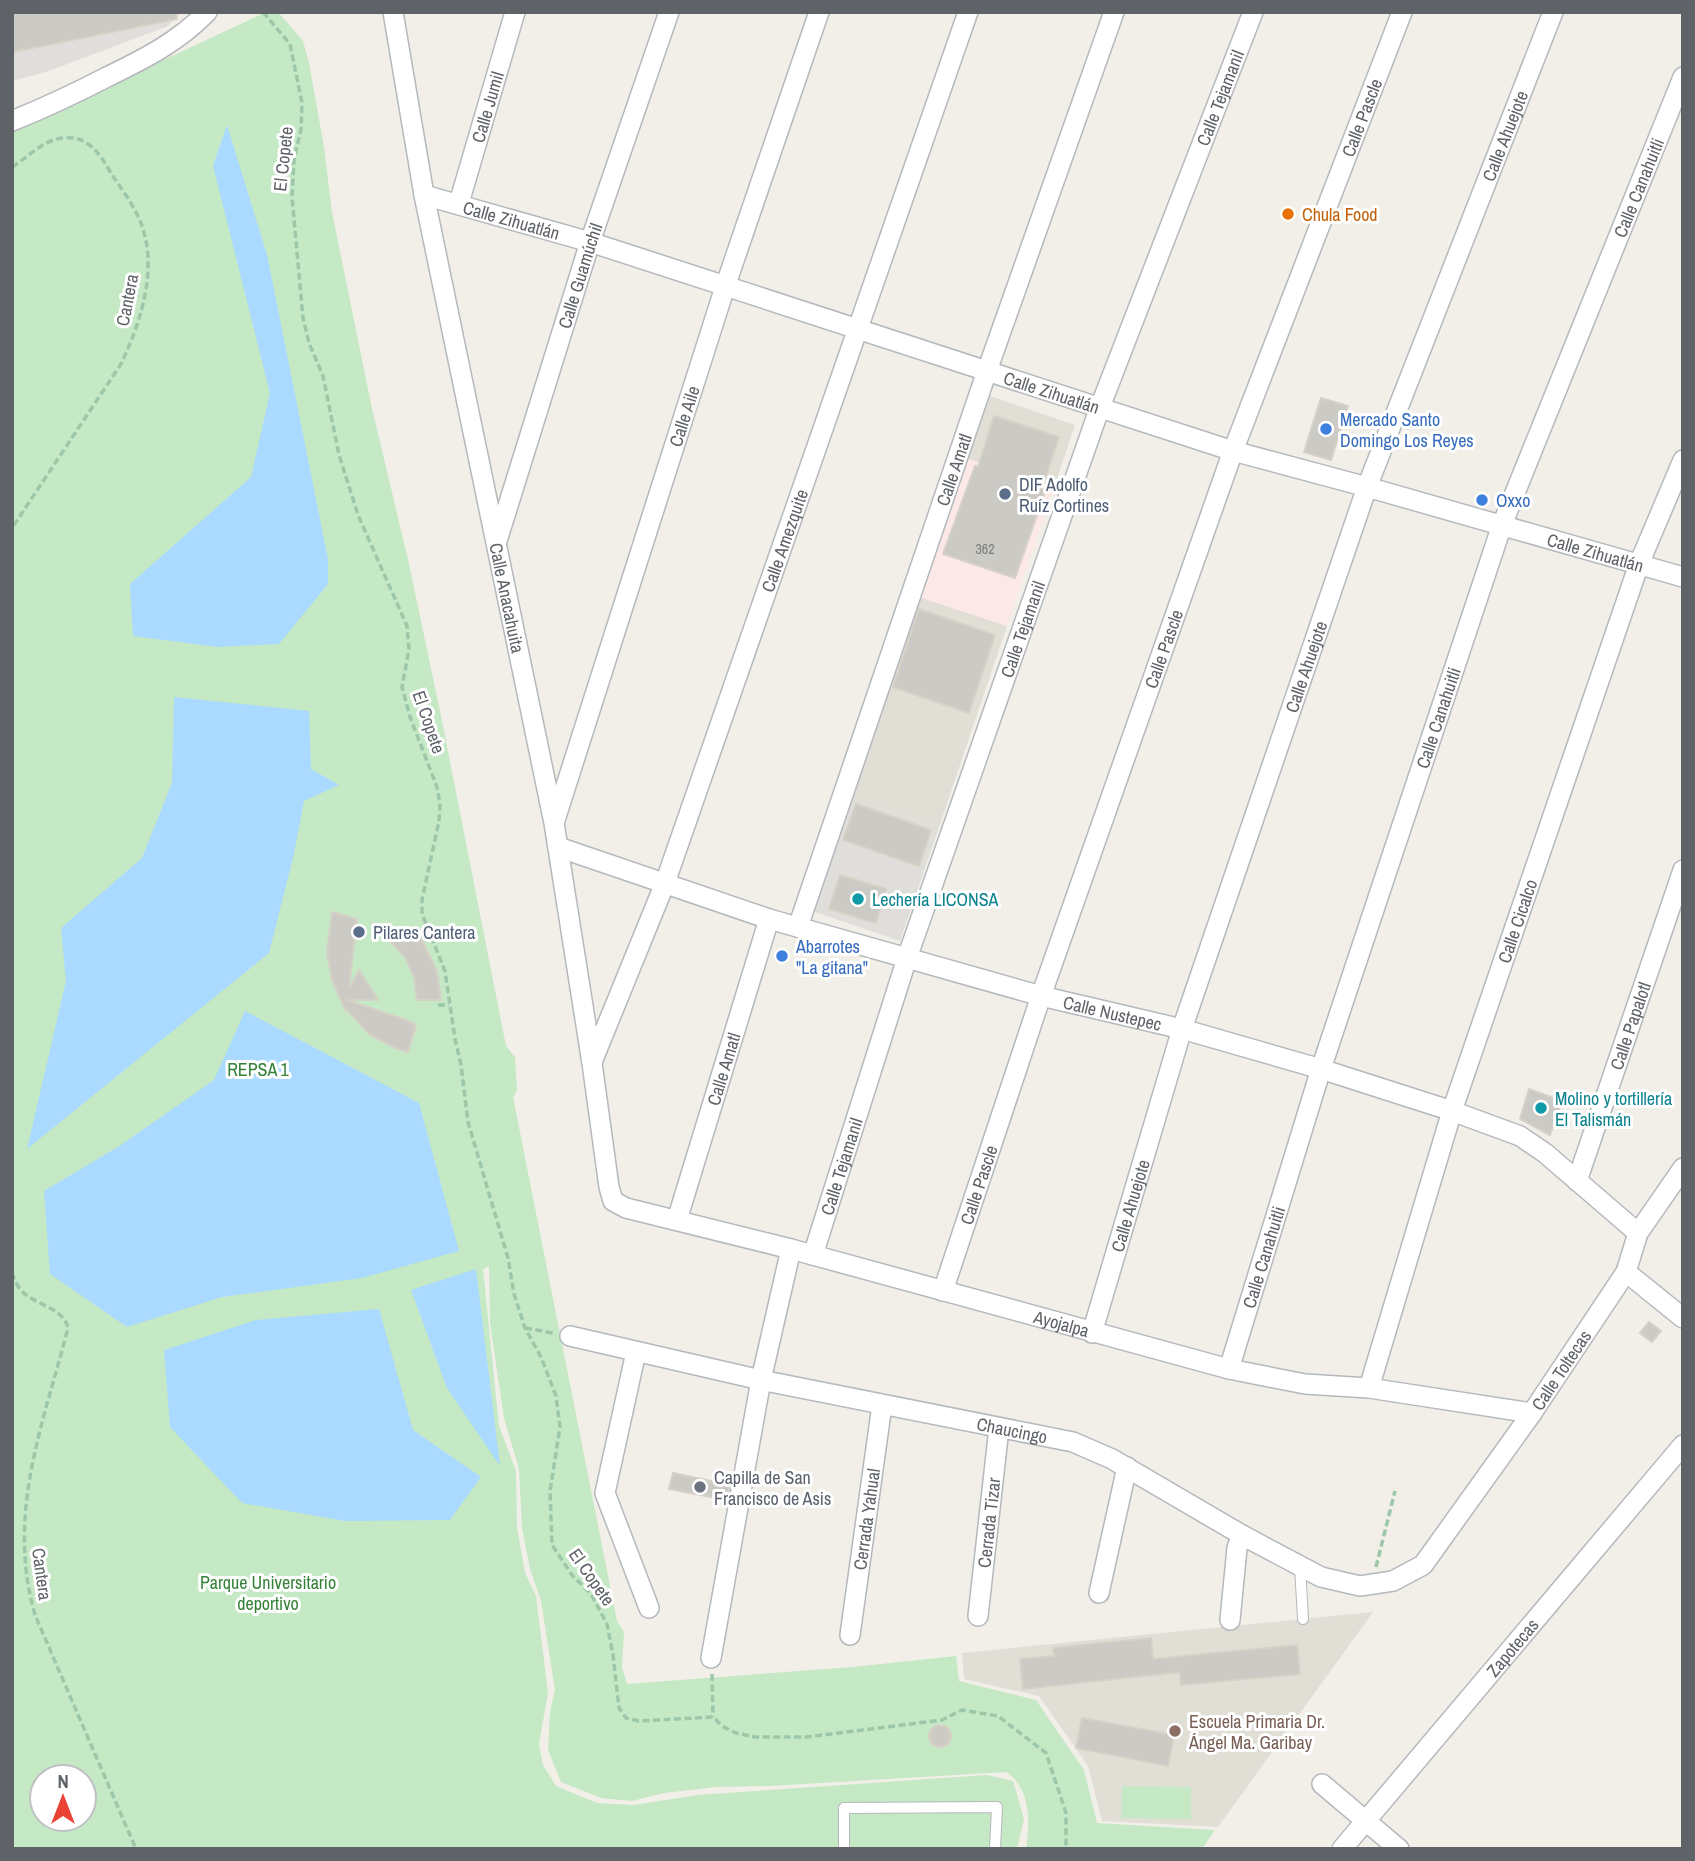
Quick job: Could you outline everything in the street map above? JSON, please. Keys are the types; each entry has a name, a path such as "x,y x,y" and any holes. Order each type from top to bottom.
{"street":[{"path":"12,121 53,104 165,48 193,27 207,12"},
{"name":"Calle Anacahuita","path":"393,12 424,195 554,823 592,1063 608,1187"},
{"name":"Calle Jumil","path":"458,203 515,12"},
{"name":"Calle Guamúchil","path":"496,542 590,242 669,12"},
{"name":"Calle Aile","path":"554,823 725,287 819,12"},
{"name":"Calle Amezquite","path":"592,1063 665,883 968,12"},
{"name":"Calle Amatl","path":"797,927 987,371 1114,12"},
{"name":"Calle Tejamanil","path":"813,1255 907,958 1100,407 1252,12"},
{"name":"Calle Pascle","path":"943,1291 1041,996 1233,451 1402,12"},
{"name":"Calle Ahuejote","path":"1092,1333 1182,1029 1367,487 1553,12"},
{"name":"Calle Canahuitli","path":"1229,1369 1321,1069 1502,525 1683,77"},
{"name":"Calle Zihuatlán","path":"424,195 590,242 1233,451 1683,577"},
{"name":"Calle Cicalco","path":"1369,1388 1452,1111 1639,564 1683,460"},
{"name":"Calle Nustepec","path":"558,847 769,919 1041,996 1182,1029 1321,1069 1452,1111 1520,1136 1545,1153 1638,1233"},
{"name":"Calle Papalotl","path":"1577,1181 1683,870"},
{"name":"Calle Amatl","path":"677,1220 769,919"},
{"name":"Calle Toltecas","path":"1423,1565 1532,1413 1626,1272 1638,1233 1683,1168"},
{"name":"Ayojalpa","path":"608,1187 613,1201 626,1208 791,1249 1229,1369 1305,1384 1369,1388 1532,1413"},
{"path":"712,1658 761,1380 791,1249"},
{"path":"1626,1272 1683,1318"},
{"name":"Chaucingo","path":"570,1336 761,1380 1073,1442 1127,1467 1300,1566 1340,1583 1372,1586 1392,1581 1423,1565"},
{"path":"636,1352 604,1493 649,1608"},
{"name":"Cerrada Yahual","path":"850,1635 882,1405"},
{"name":"Cerrada Tizar","path":"978,1616 999,1428"},
{"name":"Zapotecas","path":"1342,1849 1683,1445"},
{"path":"1100,1593 1127,1467"},
{"path":"1230,1620 1237,1548 1242,1535"},
{"path":"1322,1784 1399,1849"}],"lane":[{"path":"1300,1566 1303,1619"},
{"path":"844,1849 844,1808 996,1807 995,1849"}],"path":[{"name":"El Copete","path":"263,12 290,44 302,103 292,197 306,331 323,376 339,455 358,515 407,626 409,649 402,687 437,787 440,805 434,850 422,900 422,914 445,971 468,1122 499,1225 524,1328 541,1357 556,1396 560,1427 550,1491 552,1545 572,1575 591,1594 607,1624 619,1707 626,1718 639,1721 713,1717"},
{"name":"Cantera","path":"12,167 51,141 64,137 84,141 94,148 133,209 143,228 148,256 140,316 121,364 12,528"},
{"path":"439,1005 449,1005"},
{"name":"Cantera","path":"12,1273 18,1287 26,1296 62,1315 68,1328 40,1428 30,1479 23,1538 28,1591 35,1615 136,1849"},
{"path":"524,1328 570,1336"},
{"path":"1372,1586 1395,1491"},
{"path":"712,1658 713,1717 722,1726 736,1733 755,1737 807,1737 942,1720 962,1710 998,1716 1046,1753 1066,1813 1066,1849"}],"shaded area":[{"path":"12,12 181,12 168,26 46,72 12,81"},
{"path":"987,395 1075,425 1054,488 966,458"},
{"path":"966,458 1054,488 1007,626 919,597"},
{"path":"919,597 1007,626 939,827 850,798"},
{"path":"850,798 939,827 900,941 812,911"},
{"name":"Escuela Primaria Dr. Ángel Ma. Garibay","path":"1373,1612 1218,1827 1102,1821 1088,1766 1039,1696 964,1679 962,1653"}],"green space":[{"path":"266,12 278,12 303,41 309,63 332,212 371,404 409,564 506,1046 515,1057 517,1090 513,1097 617,1621 624,1632 622,1667 627,1684 853,1667 956,1656 959,1681 1036,1700 1084,1770 1097,1823 1215,1830 1202,1849 1026,1849 1027,1806 1020,1787 1006,1772 716,1787 664,1793 632,1801 601,1798 561,1782 548,1750 550,1712 555,1690 541,1601 530,1569 522,1528 519,1469 504,1418 490,1323 489,1266 483,1269 499,1426 516,1471 517,1528 525,1573 536,1596 548,1693 539,1744 543,1765 556,1786 597,1803 634,1805 698,1795 987,1775 1013,1781 1024,1819 1017,1849 12,1849 12,131"},
{"path":"1122,1786 1191,1787 1191,1819 1121,1818"}],"water":[{"path":"227,125 267,255 328,559 328,584 279,644 217,647 133,636 130,584 251,477 270,393 213,166"},
{"path":"174,697 309,711 311,769 339,785 304,801 269,953 27,1149 66,981 61,928 142,858 172,783"},
{"path":"245,1011 419,1103 459,1251 362,1278 222,1297 127,1327 50,1274 44,1191 118,1147 214,1080"},
{"path":"476,1269 500,1466 447,1388 411,1290"},
{"path":"379,1309 413,1430 481,1477 450,1520 345,1521 242,1503 170,1427 164,1350 256,1320"}],"building":[{"path":"12,12 176,12 177,19 12,52"},
{"name":"Mercado Santo Domingo Los Reyes","path":"1321,398 1348,406 1331,460 1304,452"},
{"path":"994,416 1059,437 1042,488 1046,489 1015,578 943,554 975,466 978,467"},
{"path":"919,609 995,635 969,713 893,687"},
{"path":"856,804 931,830 919,866 843,840"},
{"name":"Lechería LICONSA","path":"840,875 886,889 876,923 829,909"},
{"path":"332,912 357,919 349,988 359,970 378,1000 347,1000 416,1025 408,1052 369,1034 346,1009 346,1012 332,980 327,953"},
{"path":"374,924 421,938 437,971 441,1000 417,1000 414,977 405,957"},
{"name":"Molino y tortillería El Talismán","path":"1529,1089 1562,1101 1550,1135 1520,1119"},
{"path":"1649,1322 1661,1331 1652,1342 1640,1333"},
{"name":"Capilla de San Francisco de Asis","path":"673,1473 730,1485 727,1500 669,1489"},
{"path":"1151,1638 1153,1659 1297,1645 1300,1674 1181,1685 1180,1672 1023,1689 1020,1659 1054,1656 1053,1648"},
{"path":"1082,1718 1174,1735 1168,1766 1076,1748"},
{"path":"940,1725 948,1728 951,1736 948,1744 940,1747 932,1744 929,1736 932,1728"}],"place":[{"name":"Chula Food","path":"1288,214"},
{"name":"Mercado Santo Domingo Los Reyes","path":"1326,429"},
{"name":"DIF Adolfo Ruíz Cortines","path":"1005,494"},
{"name":"Oxxo","path":"1482,500"},
{"name":"Lechería LICONSA","path":"858,899"},
{"name":"Pilares Cantera","path":"359,932"},
{"name":"Abarrotes \"La gitana\"","path":"782,956"},
{"name":"Molino y tortillería El Talismán","path":"1541,1108"},
{"name":"Capilla de San Francisco de Asis","path":"700,1487"},
{"name":"Escuela Primaria Dr. Ángel Ma. Garibay","path":"1175,1731"}],"park label":[{"name":"REPSA 1","path":"258,1069"},
{"name":"Parque Universitario deportivo","path":"268,1592"}]}
